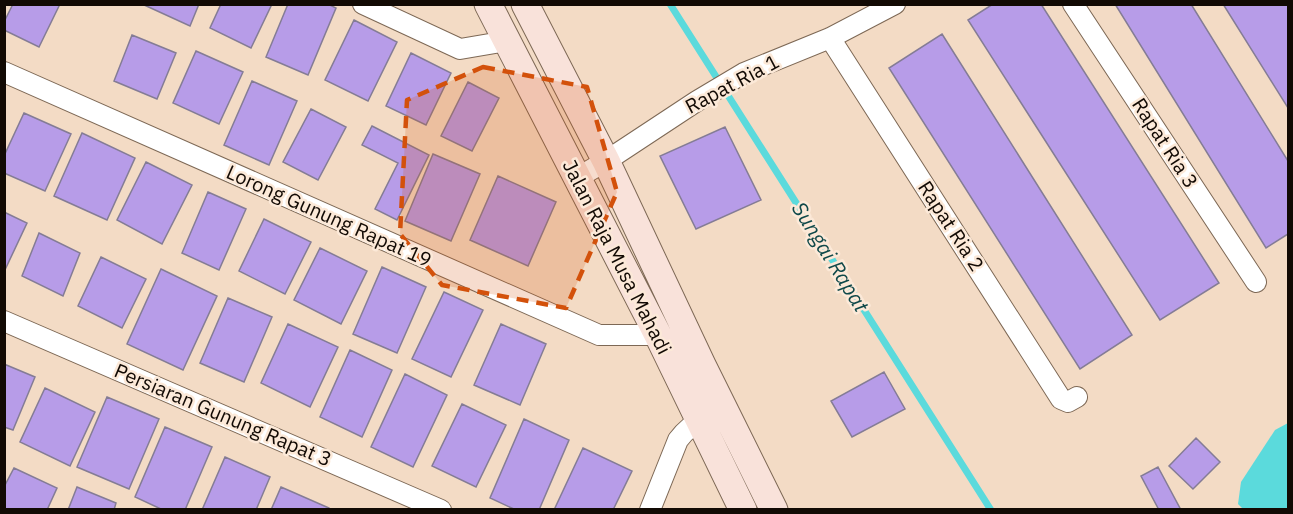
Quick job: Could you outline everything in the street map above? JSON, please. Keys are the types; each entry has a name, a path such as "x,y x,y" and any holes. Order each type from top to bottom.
{"main road":[{"name":"Jalan Raja Musa Mahadi","path":"488,4 658,336 743,510"},
{"name":"Jalan Raja Musa Mahadi","path":"525,4 606,161 722,407 774,510"}],"street":[{"path":"363,4 460,49 507,41"},
{"name":"Rapat Ria 1","path":"577,178 744,73 830,38 895,4"},
{"name":"Rapat Ria 3","path":"1073,4 1256,282"},
{"name":"Rapat Ria 2","path":"830,38 1061,399 1068,402 1077,397"},
{"name":"Lorong Gunung Rapat 19","path":"4,72 599,335 658,336"},
{"name":"Persiaran Gunung Rapat 3","path":"4,321 441,510"},
{"path":"650,510 678,440 698,420 722,407"}],"highlighted area":[{"path":"483,67 587,87 617,192 566,308 442,285 400,234 407,100"}],"water":[{"path":"1288,423 1288,509 1243,509 1238,504 1241,482 1275,430"}],"building":[{"path":"13,4 60,4 39,47 4,30 4,22"},
{"path":"142,4 199,4 190,26"},
{"path":"221,4 272,4 251,48 210,28"},
{"path":"288,4 328,4 336,8 308,75 266,57"},
{"path":"993,4 1041,4 1219,283 1160,320 968,20"},
{"path":"1115,4 1191,4 1288,161 1288,234 1266,248"},
{"path":"1223,4 1288,4 1288,108"},
{"path":"354,20 397,42 368,101 325,80"},
{"path":"942,34 1132,335 1080,369 889,68"},
{"path":"132,35 176,53 157,99 114,81"},
{"path":"196,51 243,72 219,124 173,103"},
{"path":"411,53 451,73 426,125 386,106"},
{"path":"252,81 297,101 269,165 224,145"},
{"path":"468,82 499,98 472,151 441,136"},
{"path":"311,109 346,127 318,180 283,162"},
{"path":"24,113 71,134 45,191 4,173 4,156"},
{"path":"372,126 429,155 397,220 375,209 398,163 362,145"},
{"path":"725,127 761,200 696,229 660,156"},
{"path":"82,133 135,158 107,220 54,196"},
{"path":"433,154 480,174 451,241 405,221"},
{"path":"146,162 192,185 162,244 117,220"},
{"path":"498,176 556,202 528,266 470,240"},
{"path":"208,192 246,209 219,270 182,253"},
{"path":"4,212 27,223 4,272"},
{"path":"264,219 311,242 285,294 239,271"},
{"path":"39,233 80,253 63,296 22,276"},
{"path":"320,248 367,271 341,324 294,300"},
{"path":"101,257 146,279 122,328 78,306"},
{"path":"382,267 426,287 397,353 353,334"},
{"path":"161,269 217,296 183,370 127,344"},
{"path":"444,292 483,310 451,377 412,359"},
{"path":"228,298 272,317 244,382 200,363"},
{"path":"288,324 338,347 310,407 261,383"},
{"path":"501,324 546,344 520,405 474,385"},
{"path":"350,350 392,370 362,437 320,417"},
{"path":"4,364 35,377 13,430 4,427"},
{"path":"884,372 905,409 852,437 831,401"},
{"path":"405,374 447,395 413,467 371,447"},
{"path":"45,388 95,412 70,466 20,442"},
{"path":"107,397 159,419 129,489 77,467"},
{"path":"462,404 506,425 476,487 432,466"},
{"path":"524,419 569,440 539,510 516,510 490,498"},
{"path":"165,427 212,447 185,510 163,510 135,497"},
{"path":"1196,438 1220,462 1193,489 1169,466"},
{"path":"583,448 632,471 613,510 554,510"},
{"path":"225,457 270,477 256,510 202,510"},
{"path":"1158,467 1181,510 1159,510 1141,476"},
{"path":"14,468 57,488 47,510 4,510 4,487"},
{"path":"77,487 116,503 114,510 68,510"},
{"path":"281,487 329,508 329,510 271,510"}],"waterway":[{"name":"Sungai Rapat","path":"670,4 991,510"}]}
